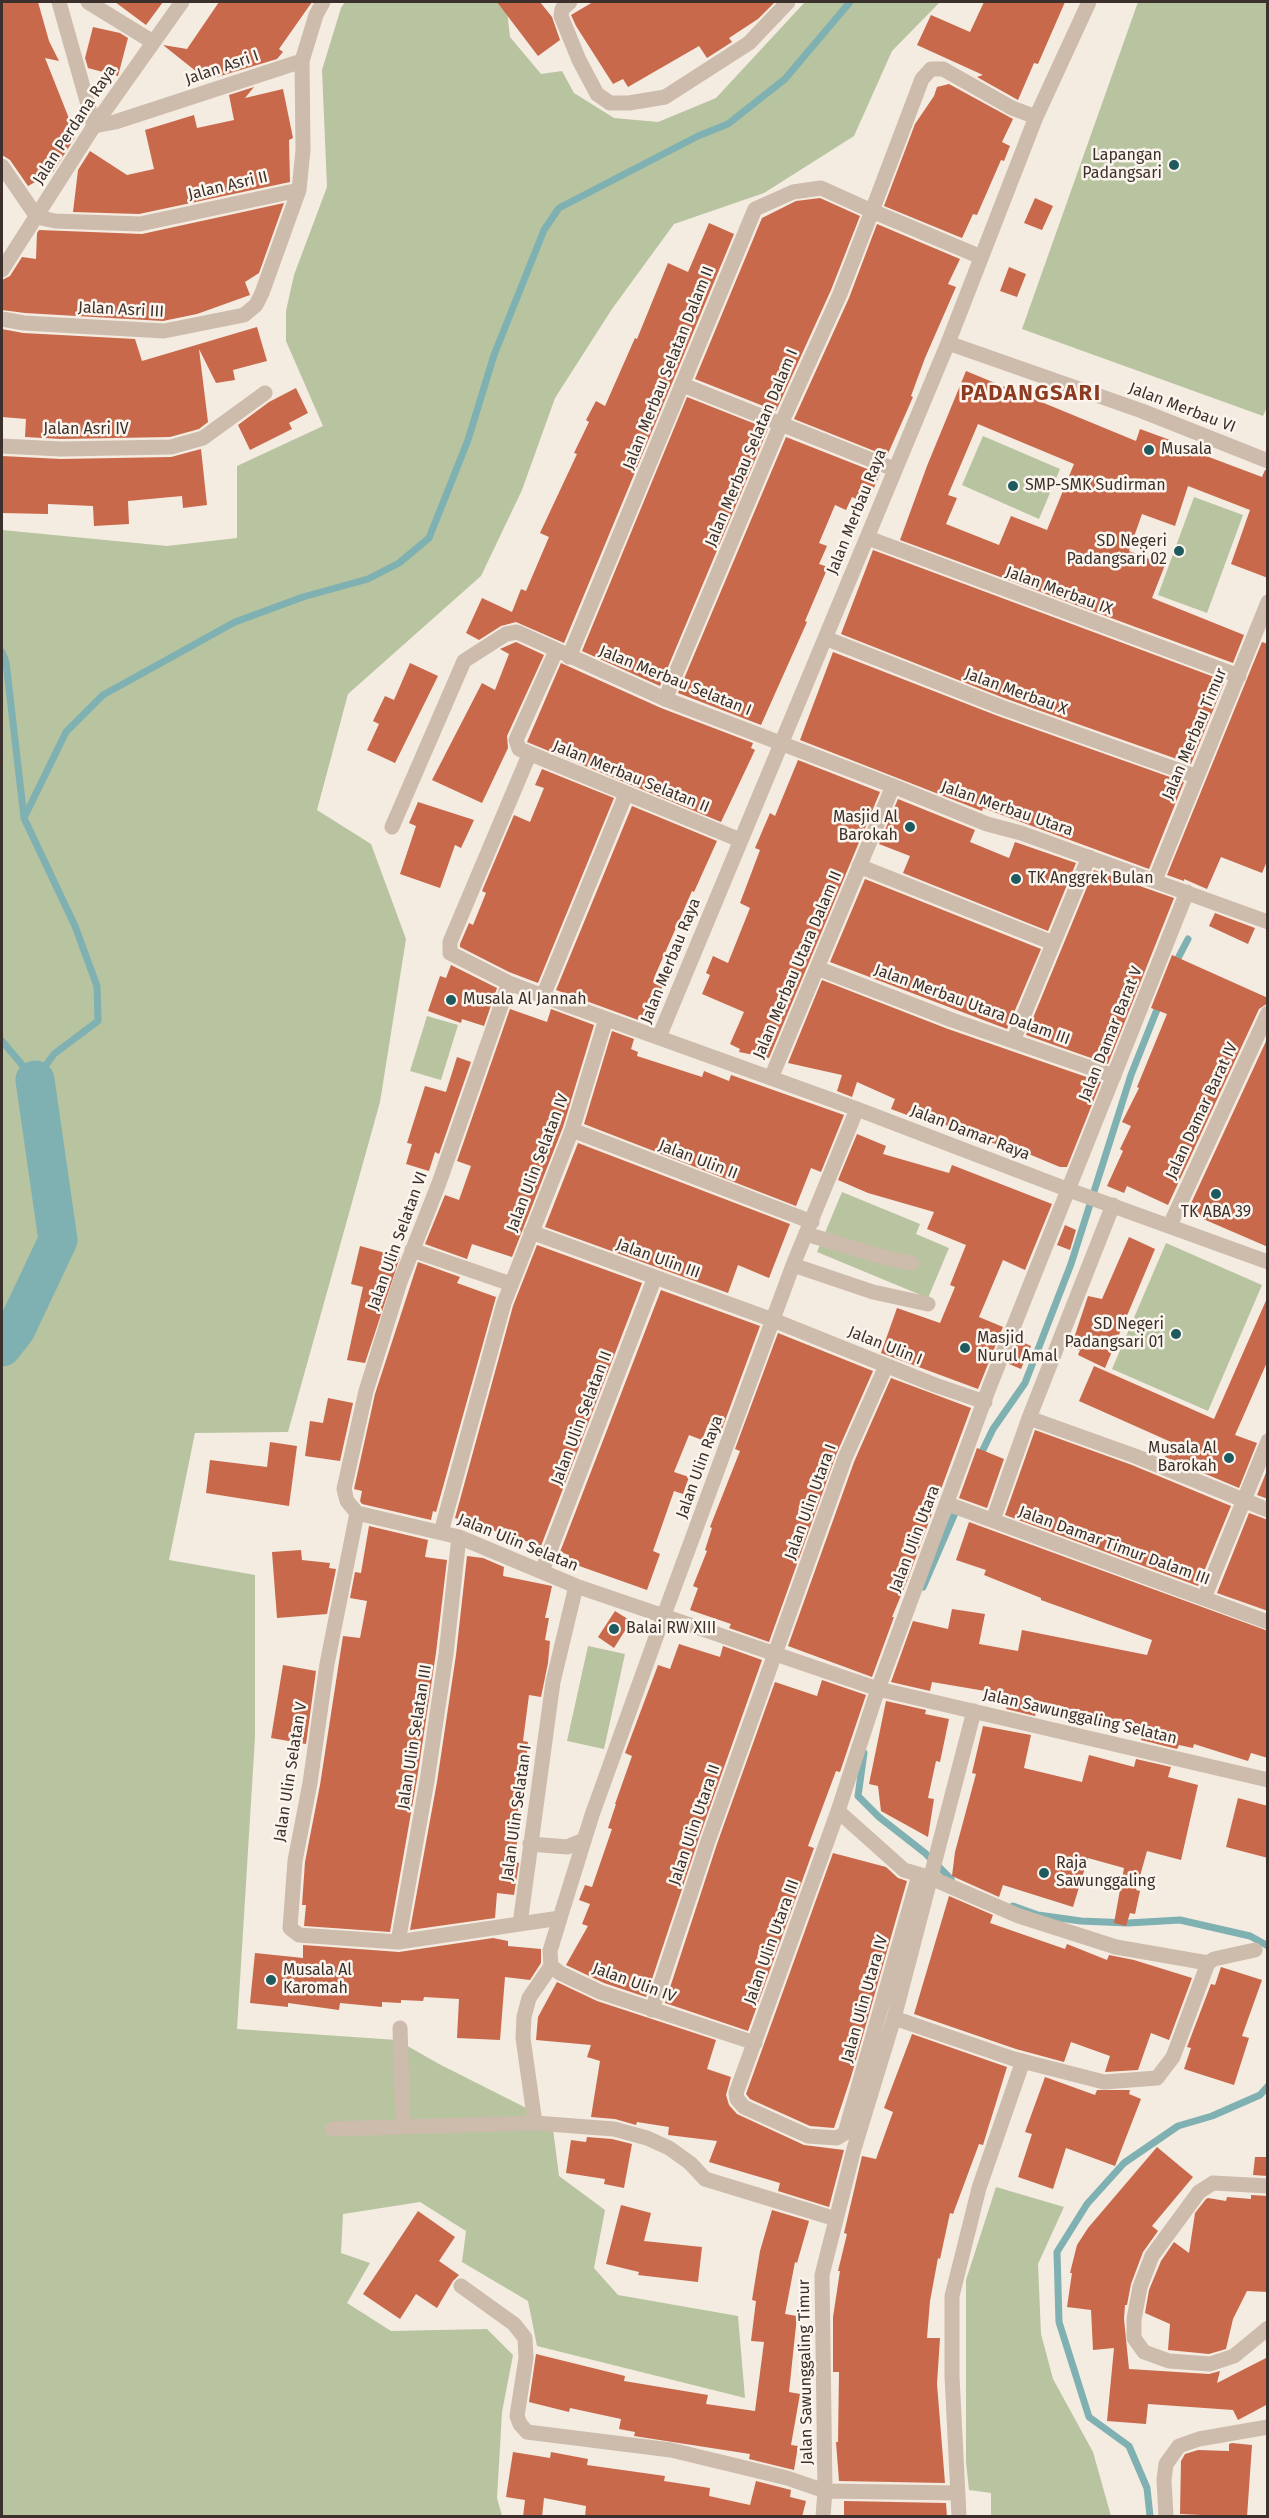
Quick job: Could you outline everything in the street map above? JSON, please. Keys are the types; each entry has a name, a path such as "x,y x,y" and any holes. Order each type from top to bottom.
{"street":[{"path":"59,2 93,126"},
{"path":"88,2 153,42"},
{"name":"Jalan Perdana Raya","path":"2,270 93,126 182,2"},
{"path":"299,190 303,150 302,61 316,15 323,2"},
{"path":"570,2 562,9 561,16 597,94 610,103 629,104 665,98 749,43 788,2"},
{"name":"Jalan Merbau Raya","path":"659,1037 948,343 1036,117 1089,2"},
{"name":"Jalan Asri I","path":"93,126 115,122 302,61"},
{"name":"Jalan Merbau Selatan Dalam I","path":"665,699 780,426 840,294 922,79 931,69 943,69 1012,108 1036,117"},
{"path":"2,165 37,217"},
{"name":"Jalan Merbau Selatan Dalam II","path":"562,654 683,385 754,209 793,192 821,188 872,211"},
{"name":"Jalan Asri II","path":"37,217 56,222 140,225 299,190"},
{"name":"Jalan Asri III","path":"2,319 24,323 164,331 244,315 256,305 262,293 299,190"},
{"path":"872,211 981,257"},
{"name":"Jalan Merbau VI","path":"948,343 1142,411 1268,461"},
{"path":"683,385 780,426 894,469"},
{"name":"Jalan Asri IV","path":"2,446 61,450 171,447 203,438 265,393"},
{"name":"Jalan Merbau IX","path":"868,538 1239,676"},
{"name":"Jalan Merbau Timur","path":"1155,880 1195,776 1239,676 1268,602"},
{"name":"Jalan Merbau Selatan I","path":"392,827 464,661 472,654 516,632 665,699 783,743"},
{"name":"Jalan Merbau X","path":"825,638 1001,707 1195,776"},
{"name":"Jalan Merbau Selatan II","path":"562,654 516,740 519,749 740,840"},
{"name":"Jalan Merbau Utara","path":"783,743 987,824 1021,833 1267,919"},
{"name":"Jalan Damar Raya","path":"529,755 450,942 450,953 509,983 543,996 857,1109 1069,1190 1268,1262"},
{"name":"Jalan Merbau Utara Dalam II","path":"771,1078 893,786"},
{"path":"543,996 626,794"},
{"path":"1013,1041 1089,857"},
{"name":"Jalan Merbau Utara Dalam II","path":"860,866 1053,943"},
{"name":"Jalan Damar Barat V","path":"1069,1190 1187,892"},
{"name":"Jalan Merbau Utara Dalam III","path":"817,968 1114,1076"},
{"name":"Jalan Ulin Selatan VI","path":"357,1513 347,1502 344,1490 366,1391 412,1250 439,1183 509,983"},
{"name":"Jalan Damar Barat IV","path":"1170,1225 1268,1013"},
{"name":"Jalan Ulin Selatan IV","path":"441,1532 511,1284 572,1130 606,1019"},
{"name":"Jalan Ulin Raya","path":"560,1918 584,1840 772,1320 857,1109"},
{"name":"Jalan Ulin II","path":"572,1130 809,1228 890,1259 912,1263"},
{"name":"Jalan Ulin Utara","path":"884,1690 955,1506 985,1402 1069,1190"},
{"path":"993,1520 1100,1201"},
{"name":"Jalan Ulin III","path":"531,1232 772,1320"},
{"path":"412,1250 511,1284"},
{"path":"793,1265 873,1292 928,1304"},
{"name":"Jalan Ulin Selatan II","path":"542,1571 655,1277"},
{"name":"Jalan Ulin I","path":"772,1320 886,1366 985,1402"},
{"name":"Jalan Ulin Utara I","path":"775,1653 845,1458 886,1366"},
{"path":"1029,1418 1135,1456 1268,1510"},
{"path":"1204,1598 1268,1441"},
{"name":"Jalan Damar Timur Dalam III","path":"955,1506 1268,1622"},
{"name":"Jalan Ulin Selatan","path":"357,1513 459,1537 576,1586 664,1615"},
{"name":"Jalan Ulin Selatan V","path":"357,1513 327,1664 295,1861 290,1928 299,1935 398,1942"},
{"name":"Jalan Ulin Selatan III","path":"398,1942 427,1781 446,1654 459,1537"},
{"name":"Jalan Ulin Selatan I","path":"520,1924 553,1682 576,1586"},
{"path":"664,1615 884,1690"},
{"name":"Jalan Ulin Utara II","path":"652,2010 708,1841 775,1653"},
{"name":"Jalan Sawunggaling Selatan","path":"884,1690 1268,1780"},
{"name":"Jalan Ulin Utara III","path":"845,2133 837,2138 808,2136 744,2107 736,2099 736,2094 884,1690"},
{"name":"Jalan Sawunggaling Timur","path":"823,2517 825,2491 822,2275 872,2065 894,2018 930,1869 974,1711"},
{"path":"838,1811 904,1870 930,1869 1018,1916 1116,1947 1208,1963"},
{"path":"530,1844 567,1847 584,1840"},
{"name":"Jalan Ulin Utara IV","path":"845,2133 872,2065 930,1869"},
{"path":"398,1942 560,1918 550,1951 551,1966 529,1998 524,2017 523,2038 535,2123"},
{"path":"894,2018 1023,2061 1104,2082 1156,2078 1173,2057 1208,1963 1214,1959 1255,1950"},
{"name":"Jalan Ulin IV","path":"551,1966 560,1973 600,1992 755,2043"},
{"path":"400,2028 403,2126"},
{"path":"959,2517 952,2376 952,2296 979,2188 1023,2061"},
{"path":"332,2129 535,2123 614,2129 647,2138 669,2148 690,2163 705,2179 836,2220"},
{"path":"1268,2186 1213,2183 1199,2192 1152,2256 1140,2287 1134,2319 1134,2338 1144,2352 1169,2361 1210,2364 1234,2356 1268,2328"},
{"name":"Jalan Sawunggaling Timur","path":"461,2286 514,2324 525,2338 526,2358 517,2416 527,2432 671,2450 787,2478 825,2491 958,2493"},
{"path":"1166,2517 1164,2480 1166,2464 1179,2446 1199,2439 1268,2427"}],"green space":[{"path":"345,2 506,2 510,37 541,74 562,71 574,93 614,118 658,122 716,98 805,2 940,2 892,51 854,136 764,193 674,224 612,309 555,398 522,490 481,576 348,694 317,810 371,844 406,939 380,1102 288,1432 195,1433 169,1560 255,1575 255,1737 237,2029 397,2040 439,2064 552,2121 559,2176 605,2210 594,2268 618,2295 738,2316 745,2398 537,2346 528,2301 462,2262 466,2231 420,2202 343,2214 341,2253 370,2263 347,2303 391,2331 487,2329 513,2355 502,2412 497,2498 502,2516 2,2516 2,530 167,546 237,538 237,466 323,426 286,341 286,311 294,275 327,187 322,70 341,8"},
{"name":"Lapangan Padangsari","path":"1138,2 1267,2 1268,405 1263,416 1022,329"},
{"path":"983,436 1060,469 1039,519 962,485"},
{"path":"1194,497 1243,515 1207,613 1158,595"},
{"path":"427,1016 458,1025 441,1080 410,1071"},
{"path":"842,1192 920,1224 916,1234 949,1248 928,1298 817,1252"},
{"path":"1166,1243 1262,1285 1208,1411 1112,1369"},
{"path":"588,1646 625,1654 604,1749 567,1741"},
{"path":"996,2187 1064,2207 1038,2264 1041,2334 1053,2379 1093,2452 1111,2516 991,2516 991,2493 969,2490 966,2462 966,2280"}],"building":[{"path":"2,2 38,2 49,41 59,61 45,58 76,136 53,172 28,186 10,160 2,155"},
{"path":"115,2 163,2 146,25"},
{"path":"219,2 312,2 279,49 283,52 277,59 207,80 163,45 187,49"},
{"path":"497,2 540,2 552,17 560,40 538,56"},
{"path":"593,2 775,2 758,19 729,38 732,42 707,58 699,46 628,87 623,79 613,84 571,15"},
{"path":"984,2 1065,2 1038,64 1034,63 1018,100 977,77 983,75 917,45 931,15 970,32"},
{"path":"93,27 120,33 128,38 118,76 88,68 85,58"},
{"path":"949,84 1013,119 1002,142 1010,146 1004,161 1001,160 977,215 973,214 962,238 884,206 915,124 934,96 937,87"},
{"path":"254,87 245,98 283,89 293,138 289,140 290,182 139,214 73,212 78,170 90,151 127,175 154,169 145,130 194,115 197,128 234,120 229,95"},
{"path":"820,198 860,216 831,290 776,411 695,379 762,218 796,201"},
{"path":"1035,198 1053,206 1042,230 1024,223"},
{"path":"284,203 259,273 245,282 250,295 197,314 163,321 2,310 2,280 10,276 22,257 36,259 39,230 142,234"},
{"path":"709,223 734,234 564,643 516,622 501,626 479,640 466,633 482,598 512,612 521,589 526,591 549,537 540,533 577,454 574,453 589,422 586,420 596,401 605,406 635,338 637,339 668,263 688,272"},
{"path":"877,224 960,259 948,284 956,287 925,358 911,396 913,397 887,456 794,419 849,298"},
{"path":"1009,267 1026,274 1017,297 1000,291"},
{"path":"257,327 267,361 233,370 235,380 216,383 199,349 208,422 199,429 170,437 61,439 25,437 26,419 2,417 2,329 23,333 135,339 142,361"},
{"path":"966,371 1136,441 1140,429 1262,477 1265,470 1268,471 1268,578 1231,564 1250,510 1188,486 1175,526 1142,514 1129,551 1165,565 1152,598 1244,635 1233,663 900,540","holes":["978,424 1074,464 1047,530 1011,516 999,545 946,524 957,498 948,495"]},
{"path":"296,388 308,413 289,423 292,429 250,450 238,425 269,402"},
{"path":"687,397 768,429 660,686 582,651"},
{"path":"786,437 880,474 867,504 852,497 846,510 835,505 819,543 827,546 819,564 828,567 805,621 807,622 761,725 678,693"},
{"path":"201,449 207,505 183,508 182,496 128,501 129,524 94,526 93,506 48,504 48,514 2,513 2,456 61,459 171,457"},
{"path":"873,550 1225,681 1191,764 1004,698 841,634"},
{"path":"516,642 544,655 507,736 508,748 482,803 432,780 482,683 495,690 509,654 500,649"},
{"path":"1262,642 1268,644 1268,859 1262,873 1221,857 1207,889 1184,879 1184,881 1167,875"},
{"path":"833,652 998,716 1184,782 1149,869 983,808 982,811 800,740"},
{"path":"410,663 438,676 395,763 367,750 379,724 373,721 385,696 394,700"},
{"path":"561,663 661,708 753,743 751,748 755,750 721,822 527,742"},
{"path":"798,760 880,792 769,1058 739,1052 740,1049 730,1044 744,1012 702,994 710,975 706,973 713,956 728,963 750,908 740,903 760,850 755,848 770,813 775,816"},
{"path":"542,769 614,798 538,983 509,972 460,947 460,944 469,923 473,925 486,893 482,891 514,815 530,822 544,788 535,785"},
{"path":"898,799 975,830 970,842 1009,858 1015,842 1076,863 1048,931 903,873 910,856 879,844"},
{"path":"418,802 474,820 461,848 455,845 440,888 400,874 416,826 409,823"},
{"path":"632,806 717,841 694,892 692,891 654,978 664,983 656,1002 649,999 641,1021 556,990"},
{"path":"1094,870 1174,898 1108,1064 1026,1035"},
{"path":"865,879 1041,949 1007,1029 830,962"},
{"path":"1215,913 1255,928 1248,944 1209,926"},
{"path":"1172,955 1268,998 1268,1003 1259,1009 1168,1205 1127,1186 1124,1193 1107,1186 1123,1151 1120,1149 1131,1126 1122,1122 1139,1088 1137,1087 1167,1014 1151,1008"},
{"path":"451,965 497,988 484,1026 462,1019 461,1023 428,1011 440,976 446,978"},
{"path":"822,980 948,1029 1101,1082 1067,1167 1060,1167 1007,1145 1006,1148 909,1111 907,1115 891,1109 895,1099 857,1082 852,1097 837,1091 842,1075 788,1063"},
{"path":"510,1009 547,1022 551,1009 594,1025 563,1127 512,1257 472,1244 467,1259 425,1244 445,1195 459,1200 471,1166 457,1161"},
{"path":"612,1031 634,1039 631,1049 638,1052 637,1056 702,1077 704,1071 729,1081 731,1075 844,1115 821,1172 811,1168 796,1206 584,1124"},
{"path":"1268,1037 1268,1247 1187,1212"},
{"path":"457,1057 471,1062 439,1154 435,1152 429,1171 406,1164 412,1144 407,1143 425,1086 446,1092"},
{"path":"857,1134 886,1146 883,1154 949,1173 952,1165 1052,1204 1025,1270 1003,1260 979,1317 1003,1327 978,1389 881,1353 897,1308 940,1323 955,1287 950,1285 966,1245 927,1229 934,1212 868,1193 838,1180"},
{"path":"578,1143 790,1224 769,1278 738,1265 728,1293 545,1227"},
{"path":"1065,1225 1076,1230 1070,1250 1057,1245"},
{"path":"1129,1237 1155,1249 1105,1368 1078,1355 1080,1350 1071,1347 1088,1296 1102,1299"},
{"path":"537,1245 642,1283 541,1546 455,1518 513,1306"},
{"path":"360,1246 400,1257 365,1363 347,1360 363,1287 351,1284"},
{"path":"418,1262 460,1277 457,1283 496,1297 436,1512 433,1511 431,1520 362,1504 360,1501 362,1491 354,1489 375,1394"},
{"path":"661,1290 760,1326 722,1429 708,1424 702,1440 689,1435 674,1472 689,1477 683,1494 674,1491 653,1551 660,1554 647,1590 568,1562 569,1555 560,1552"},
{"path":"1268,1296 1268,1360 1235,1435 1257,1443 1239,1488 1165,1457 1171,1442 1079,1401 1094,1366 1214,1419"},
{"path":"778,1333 873,1371 836,1455 769,1642 729,1628 731,1624 690,1610 698,1588 693,1586 707,1551 705,1550 712,1528 710,1527 740,1451 735,1449"},
{"path":"1018,1340 1031,1346 1021,1369 1009,1364"},
{"path":"891,1378 971,1408 892,1617 894,1617 872,1677 788,1646 854,1462"},
{"path":"328,1398 353,1403 340,1461 305,1456 310,1421 323,1423"},
{"path":"1035,1430 1132,1465 1231,1506 1198,1586 1005,1515"},
{"path":"270,1442 297,1446 289,1506 206,1493 210,1460 267,1467"},
{"path":"977,1448 1004,1459 987,1508 959,1498"},
{"path":"1268,1468 1268,1499 1257,1495"},
{"path":"1249,1513 1268,1520 1268,1611 1217,1593"},
{"path":"969,1522 1268,1631 1268,1758 1251,1753 1248,1761 1194,1744 1193,1748 1179,1745 1177,1749 1141,1740 1143,1732 1124,1728 1126,1722 1082,1713 1081,1719 1037,1708 1035,1716 1006,1709 1009,1695 932,1682 930,1691 891,1682 913,1621 948,1629 952,1609 985,1614 979,1644 1018,1651 1022,1630 1147,1655 1152,1640 1041,1600 1041,1598 984,1575 986,1570 956,1560"},
{"path":"369,1526 428,1540 425,1557 447,1560 417,1779 390,1932 304,1926 306,1905 302,1905 305,1862 320,1785 343,1636 360,1638 367,1601 350,1598 355,1572 361,1573"},
{"path":"301,1550 302,1560 330,1563 329,1568 336,1569 327,1614 277,1618 272,1552"},
{"path":"467,1556 483,1558 504,1567 503,1576 552,1586 545,1618 549,1618 545,1640 550,1641 548,1663 541,1697 529,1695 523,1741 528,1742 526,1763 523,1763 517,1822 519,1822 515,1862 519,1863 514,1895 497,1893 495,1918 410,1930 437,1782 456,1655"},
{"name":"Balai RW XIII","path":"615,1611 631,1621 614,1648 598,1637"},
{"path":"679,1644 720,1657 723,1646 762,1660 646,1997 604,1983 566,1965 588,1926 582,1924 590,1904 579,1900 585,1885 592,1887 612,1829 608,1828 632,1756 625,1753 658,1665 670,1669"},
{"path":"283,1665 316,1671 306,1744 271,1738"},
{"path":"822,1680 866,1695 840,1772 836,1771 808,1846 814,1848 748,2031 665,2003 717,1844 775,1682 817,1696"},
{"path":"886,1701 926,1710 925,1714 949,1719 940,1762 936,1761 928,1798 934,1799 928,1837 881,1811 878,1786 869,1784"},
{"path":"983,1726 1031,1735 1024,1768 1082,1782 1089,1755 1134,1767 1136,1759 1171,1767 1168,1777 1198,1785 1181,1860 1147,1851 1136,1890 1140,1891 1135,1914 1130,1913 1126,1926 1114,1923 1124,1868 1088,1858 1073,1907 1003,1885 999,1897 952,1876 955,1852 976,1774 972,1773"},
{"path":"1238,1798 1268,1806 1268,1858 1226,1847"},
{"path":"833,1853 886,1867 898,1878 907,1881 851,2077 834,2128 810,2126 750,2099 746,2094"},
{"path":"949,1896 993,1915 990,1923 1065,1949 1067,1944 1107,1960 1109,1955 1134,1960 1192,1978 1169,2040 1151,2033 1138,2070 1105,2072 1110,2056 1071,2042 1064,2062 1016,2049 914,2014"},
{"path":"493,1938 508,1941 508,1946 541,1949 541,1963 530,1980 505,1977 500,2040 457,2038 459,1999 424,1997 423,2001 382,2002 382,2007 340,2003 339,2010 288,2003 288,2007 250,2003 255,1953 303,1958 303,1945 399,1952"},
{"path":"1221,1967 1262,1980 1242,2036 1249,2038 1234,2085 1184,2069 1191,2048 1187,2047 1211,1984 1215,1985"},
{"path":"557,1982 597,2001 716,2040 707,2069 731,2077 726,2095 729,2105 737,2114 804,2145 844,2150 829,2207 778,2191 780,2183 709,2162 717,2141 668,2135 669,2127 637,2122 636,2125 615,2119 591,2117 600,2061 587,2057 591,2045 536,2040 538,2017"},
{"path":"912,2034 1007,2067 983,2145 979,2144 953,2214 950,2213 930,2301 927,2338 940,2338 937,2384 945,2483 839,2481 836,2442 838,2442 839,2372 833,2372 833,2317 840,2271 838,2271 847,2234 844,2233 862,2156 876,2159 893,2112 884,2108"},
{"path":"1045,2077 1095,2095 1097,2090 1130,2090 1129,2094 1141,2099 1115,2166 1066,2148 1053,2189 1018,2177 1032,2134 1025,2132"},
{"path":"587,2137 612,2139 632,2144 624,2188 604,2184 605,2179 566,2173 571,2140 586,2142"},
{"path":"1157,2147 1193,2177 1152,2226 1158,2231 1143,2252 1131,2284 1124,2319 1129,2369 1209,2374 1220,2371 1217,2383 1268,2357 1268,2404 1238,2420 1233,2410 1148,2404 1146,2424 1107,2421 1114,2348 1093,2350 1091,2310 1067,2307 1072,2273 1070,2273 1077,2245 1088,2228"},
{"path":"1255,2157 1268,2157 1268,2176 1253,2175"},
{"path":"1251,2195 1268,2196 1268,2292 1247,2291 1233,2319 1226,2349 1209,2354 1168,2350 1170,2324 1145,2313 1149,2290 1161,2261 1174,2242 1189,2253 1195,2213 1206,2199 1226,2201 1227,2197 1251,2199"},
{"path":"621,2205 651,2213 644,2241 702,2247 698,2282 638,2275 639,2272 606,2264"},
{"path":"772,2210 809,2221 797,2263 795,2262 785,2314 797,2316 789,2392 800,2394 791,2445 798,2446 794,2470 749,2459 750,2454 634,2436 635,2432 619,2429 621,2419 570,2408 569,2412 529,2402 536,2354 625,2376 624,2381 708,2395 706,2404 755,2411 764,2342 751,2341 756,2301 752,2300 760,2251"},
{"path":"418,2211 455,2237 439,2261 459,2275 437,2308 416,2294 400,2319 363,2294"},
{"path":"1229,2444 1252,2445 1247,2517 1180,2514 1181,2461 1185,2454 1198,2450 1229,2451"},
{"path":"513,2452 550,2458 551,2452 588,2459 587,2465 665,2476 664,2481 710,2488 709,2496 750,2505 756,2481 791,2490 790,2497 806,2501 802,2517 585,2517 586,2506 544,2498 542,2517 523,2517 525,2500 506,2497"},
{"path":"844,2501 946,2503 947,2517 844,2517"}],"waterway":[{"path":"24,818 66,732 103,695 235,622 303,597 368,579 399,563 429,538 468,440 494,355 544,230 559,208 698,136 728,124 785,79 850,2"},
{"path":"2,652 6,662 24,818 75,926 97,986 98,1021 54,1054 35,1080 2,1041"},
{"path":"1174,966 1188,939"},
{"path":"979,1458 993,1429 1025,1383 1071,1264 1131,1075 1160,1002"},
{"path":"2,1347 16,1329 58,1240 35,1080"},
{"path":"923,1587 958,1506"},
{"path":"864,1753 858,1796 879,1817 925,1853 951,1879"},
{"path":"1013,1906 1038,1915 1081,1921 1128,1923 1180,1920 1250,1936 1268,1946"},
{"path":"1150,2516 1147,2488 1129,2446 1089,2417 1059,2322 1057,2252 1087,2204 1124,2163 1178,2126 1212,2116 1260,2095 1268,2086"}],"place":[{"name":"Lapangan Padangsari","path":"1174,165"},
{"name":"Musala","path":"1149,450"},
{"name":"SMP-SMK Sudirman","path":"1013,486"},
{"name":"SD Negeri Padangsari 02","path":"1179,551"},
{"name":"Masjid Al Barokah","path":"910,827"},
{"name":"TK Anggrek Bulan","path":"1016,879"},
{"name":"Musala Al Jannah","path":"451,1000"},
{"name":"TK ABA 39","path":"1216,1194"},
{"name":"SD Negeri Padangsari 01","path":"1176,1334"},
{"name":"Masjid Nurul Amal","path":"965,1348"},
{"name":"Musala Al Barokah","path":"1229,1458"},
{"name":"Balai RW XIII","path":"614,1629"},
{"name":"Raja Sawunggaling","path":"1044,1873"},
{"name":"Musala Al Karomah","path":"271,1980"}],"district":[{"name":"PADANGSARI","path":"1031,394"}]}
